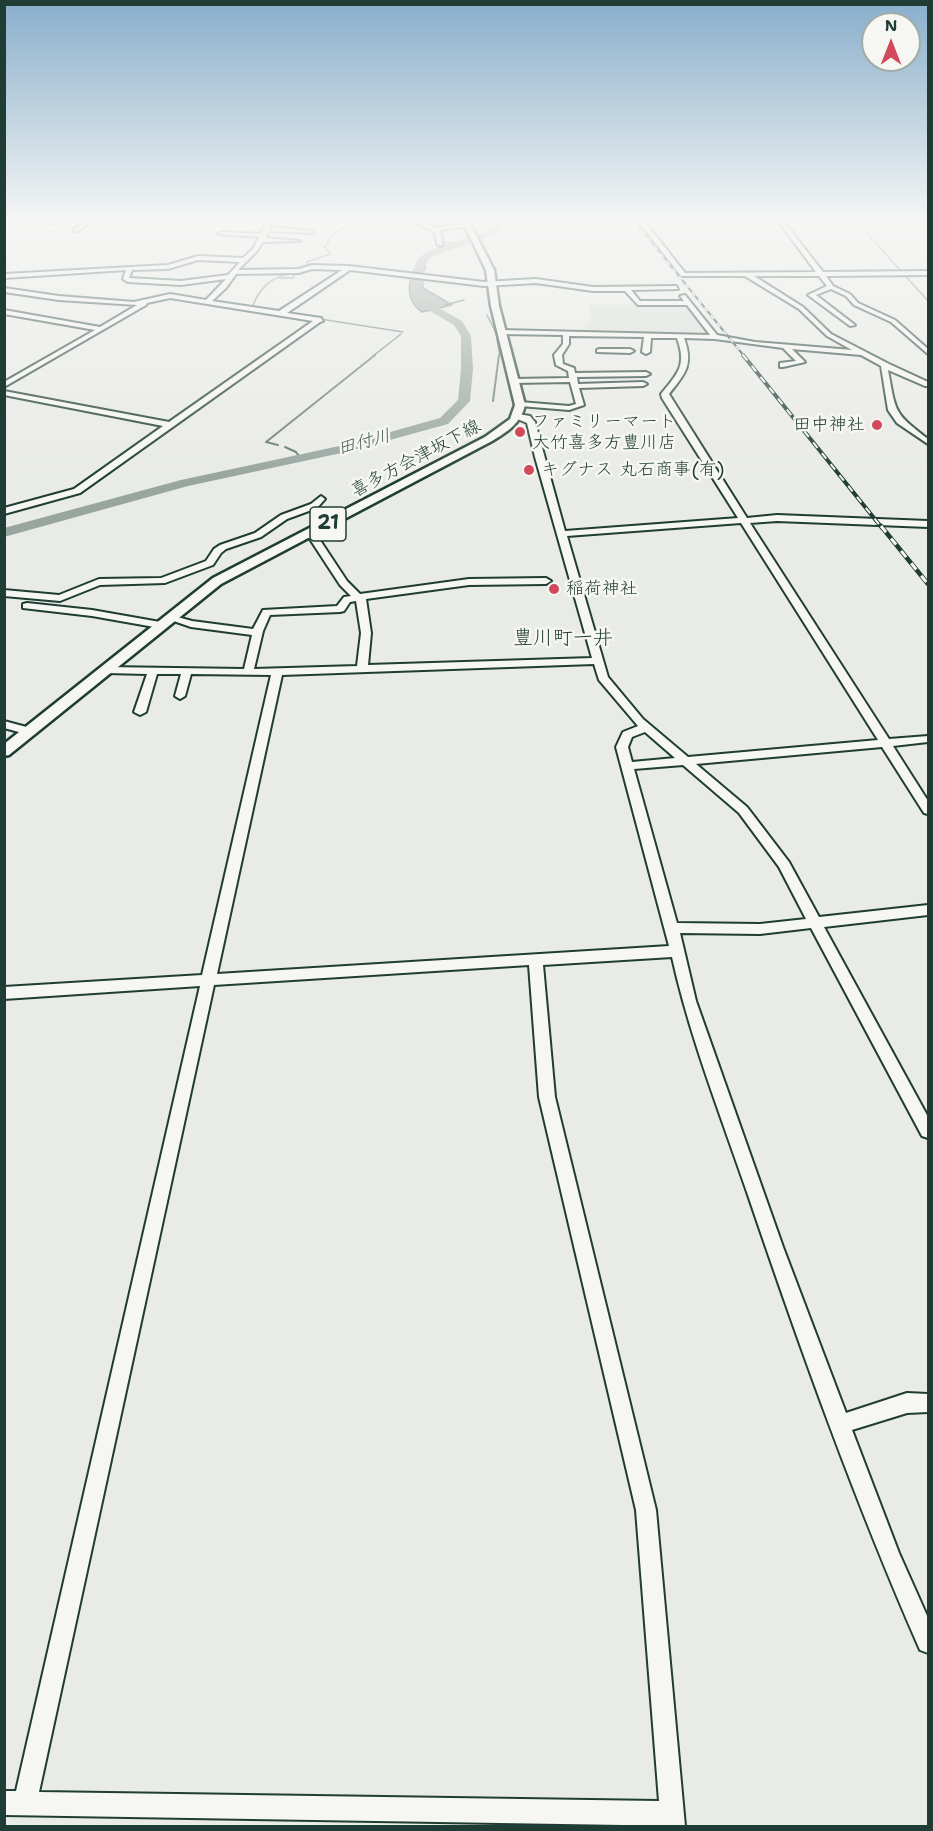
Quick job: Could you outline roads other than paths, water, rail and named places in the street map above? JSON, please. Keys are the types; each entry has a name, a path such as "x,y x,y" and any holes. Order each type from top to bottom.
{"main road":[{"path":"496,307 520,404 518,416"},
{"name":"喜多方会津坂下線","path":"4,752 217,581 497,434 518,416"}],"street":[{"path":"4,385 138,307"},
{"path":"4,511 77,491 322,321 240,307"},
{"path":"280,314 290,307"},
{"path":"692,307 715,337"},
{"path":"800,307 829,335 884,365 928,384"},
{"path":"827,307 852,326"},
{"path":"864,307 893,321 928,352"},
{"path":"4,312 102,329"},
{"path":"501,332 715,337 860,353"},
{"path":"520,404 569,408 581,404 570,369 560,365 558,357 566,344 566,333"},
{"path":"646,352 648,336"},
{"path":"680,336 687,364 683,374 665,396 928,810"},
{"path":"783,364 801,362 784,346"},
{"path":"574,381 602,360 630,351"},
{"path":"602,360 646,374"},
{"path":"884,365 892,410 900,421 928,442"},
{"path":"514,381 643,384"},
{"path":"4,393 170,425"},
{"path":"518,416 527,418 531,422 597,661 609,686 646,727 724,793 757,827 784,865 928,1131"},
{"path":"4,593 60,598 99,582 162,580 210,563 219,550 258,535 284,517 314,506 321,499"},
{"path":"561,534 786,518 928,525"},
{"path":"311,533 343,583 359,597 363,606 366,625 362,668"},
{"path":"248,672 263,616 267,612 340,609 343,607 344,600 469,582 546,581"},
{"path":"27,606 258,633"},
{"path":"106,670 248,672 597,661"},
{"path":"141,712 153,671"},
{"path":"180,696 187,671"},
{"path":"277,671 209,980 15,1802 672,1820 646,1510 547,1097 536,960"},
{"path":"4,724 30,731"},
{"path":"646,727 624,739 622,747 672,928 689,1002 774,1247 840,1424 890,1557 928,1642"},
{"path":"627,766 928,739"},
{"path":"672,928 760,929 928,910"},
{"path":"4,993 676,951"},
{"path":"840,1424 908,1403 928,1403"}],"waterway":[{"name":"田付川","path":"4,533 186,483 346,448 444,421 464,401 467,369 466,336 458,323 429,307"},
{"path":"487,315 496,333 500,356"},
{"path":"320,319 403,332"},
{"path":"373,356 401,334"},
{"path":"278,445 266,442 375,355"},
{"path":"493,401 499,355"},
{"path":"285,447 296,452 301,459"}],"railway":[{"path":"705,307 744,356"},
{"path":"743,355 882,528"},
{"path":"881,526 928,584"}],"place":[{"name":"田中神社","path":"877,425"},
{"name":"ファミリーマート 大竹喜多方豊川店","path":"520,432"},
{"name":"キグナス 丸石商事(有)","path":"529,470"},
{"name":"稲荷神社","path":"554,589"}],"district":[{"name":"豊川町一井","path":"563,639"}]}
